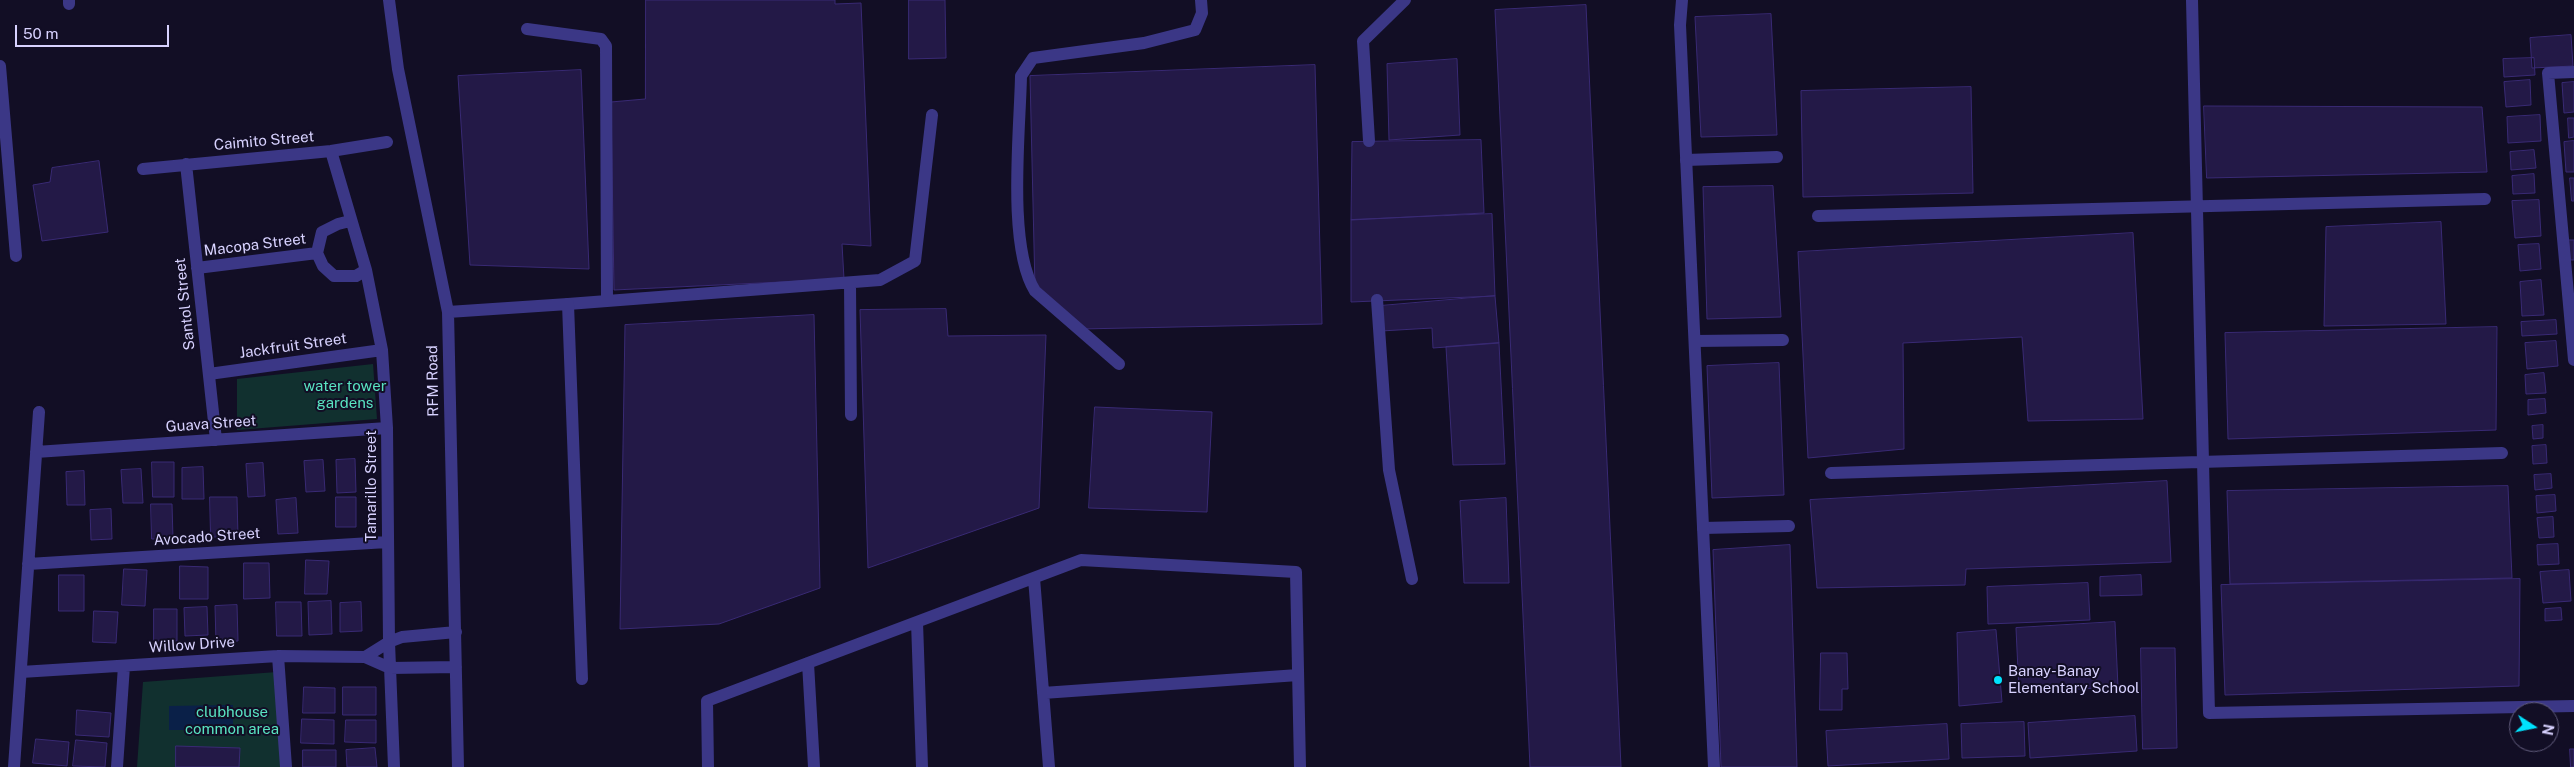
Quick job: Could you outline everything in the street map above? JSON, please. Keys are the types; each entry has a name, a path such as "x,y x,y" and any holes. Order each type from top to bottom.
{"street":[{"name":"RFM Road","path":"389,0 398,69 448,312 458,767"},
{"path":"1119,364 1035,291 1026,278 1017,219 1021,76 1033,58 1144,44 1195,30 1202,14 1201,0"},
{"path":"1369,141 1363,41 1405,0"},
{"path":"1682,0 1680,25 1714,767"},
{"path":"2192,0 2209,713 2574,706"},
{"path":"528,29 601,40 606,46 607,301"},
{"path":"0,66 16,256"},
{"path":"2574,72 2548,73 2574,360"},
{"path":"448,312 880,280 915,261 932,115"},
{"name":"Caimito Street","path":"143,169 331,151 387,142"},
{"name":"Tamarillo Street","path":"331,151 350,221 366,270 382,350 387,428 389,642 394,767"},
{"path":"1686,160 1777,157"},
{"name":"Santol Street","path":"186,164 216,440"},
{"path":"1818,216 2485,199"},
{"path":"350,221 338,224 322,232 317,253 323,266 334,276 356,276 366,270"},
{"name":"Macopa Street","path":"198,268 317,253"},
{"path":"850,283 851,415"},
{"path":"1377,300 1389,470 1412,579"},
{"path":"568,304 582,679"},
{"path":"1695,341 1783,340"},
{"name":"Jackfruit Street","path":"209,374 382,350"},
{"path":"14,767 39,412"},
{"name":"Guava Street","path":"36,452 387,428"},
{"path":"1831,473 2502,453"},
{"path":"1703,528 1789,526"},
{"name":"Avocado Street","path":"28,564 387,542"},
{"path":"708,767 707,701 1081,560 1296,572 1300,767"},
{"path":"1034,578 1049,767"},
{"path":"917,622 922,767"},
{"path":"365,657 389,642 402,637 456,632"},
{"path":"278,656 286,767"},
{"name":"Willow Drive","path":"21,672 278,656 365,657"},
{"path":"365,657 390,668 456,667"},
{"path":"808,663 814,767"},
{"path":"117,767 124,666"},
{"path":"1043,693 1298,675"}],"green space":[{"name":"water tower gardens","path":"373,364 377,419 237,430 237,379"},
{"name":"clubhouse common area","path":"277,672 284,767 137,767 143,682"}],"water":[{"path":"233,705 233,730 169,730 169,706"}],"building":[{"path":"646,0 835,0 835,4 861,3 871,246 842,244 844,279 614,290 611,102 645,99"},
{"path":"909,0 945,0 946,58 909,59"},
{"path":"1586,5 1621,767 1530,767 1495,10"},
{"path":"1771,14 1777,135 1701,137 1695,17"},
{"path":"2571,35 2573,66 2532,68 2530,38"},
{"path":"2534,58 2535,75 2504,77 2503,59"},
{"path":"1457,59 1460,135 1389,140 1387,64"},
{"path":"1315,65 1322,324 1080,329 1035,288 1030,76"},
{"path":"581,70 589,269 470,265 458,76"},
{"path":"2530,80 2531,105 2506,107 2504,82"},
{"path":"2574,82 2574,112 2564,113 2562,83"},
{"path":"1971,87 1973,193 1803,197 1801,91"},
{"path":"2204,106 2482,107 2487,172 2207,178"},
{"path":"2540,115 2541,141 2508,143 2507,117"},
{"path":"2568,118 2574,118 2574,137 2569,138"},
{"path":"1481,140 1484,213 1351,220 1352,142"},
{"path":"2574,141 2574,172 2566,172 2564,142"},
{"path":"2534,150 2536,168 2511,170 2510,152"},
{"path":"99,161 108,232 42,241 33,185 50,182 52,168"},
{"path":"2534,174 2535,193 2513,194 2512,176"},
{"path":"2570,178 2574,178 2574,201 2572,201"},
{"path":"1773,186 1781,317 1707,319 1703,187"},
{"path":"2539,200 2541,236 2515,238 2512,201"},
{"path":"1492,214 1495,296 1351,302 1351,220"},
{"path":"2441,222 2446,324 2324,326 2326,227"},
{"path":"2133,233 2143,419 2028,421 2022,337 1903,343 1904,449 1808,458 1798,252"},
{"path":"2569,240 2574,240 2574,260 2571,260"},
{"path":"2539,244 2541,269 2520,271 2518,245"},
{"path":"2541,280 2544,315 2522,316 2520,282"},
{"path":"1495,296 1499,343 1433,348 1432,328 1381,331 1380,306"},
{"path":"946,309 948,336 1046,335 1039,508 868,568 860,310"},
{"path":"814,315 820,588 719,624 620,629 625,325"},
{"path":"2556,320 2557,334 2522,336 2521,322"},
{"path":"2497,327 2496,430 2228,439 2225,333"},
{"path":"2556,341 2558,366 2527,369 2525,343"},
{"path":"1499,343 1505,464 1453,465 1446,347"},
{"path":"1779,363 1784,495 1712,498 1707,366"},
{"path":"2544,373 2546,393 2526,394 2525,375"},
{"path":"2545,399 2546,413 2528,415 2528,400"},
{"path":"1095,407 1212,412 1207,512 1089,508"},
{"path":"2543,425 2543,438 2533,439 2532,426"},
{"path":"2546,445 2547,463 2533,464 2532,446"},
{"path":"355,459 356,492 337,493 336,460"},
{"path":"323,460 325,491 306,492 304,461"},
{"path":"152,462 174,462 174,497 153,497"},
{"path":"263,463 265,496 248,497 246,464"},
{"path":"203,467 204,499 182,499 182,468"},
{"path":"141,469 143,503 123,503 121,470"},
{"path":"84,471 85,505 67,505 66,472"},
{"path":"2551,474 2552,488 2535,490 2534,475"},
{"path":"2167,481 2171,562 1966,569 1965,585 1817,588 1810,500"},
{"path":"2508,486 2512,578 2230,584 2227,491"},
{"path":"2555,495 2556,511 2537,513 2536,496"},
{"path":"210,497 237,497 238,537 211,537"},
{"path":"336,497 356,497 356,527 336,527"},
{"path":"296,498 298,533 278,534 276,500"},
{"path":"1506,498 1509,583 1464,583 1460,501"},
{"path":"151,504 172,504 173,539 152,539"},
{"path":"111,509 112,539 91,540 90,510"},
{"path":"2553,517 2554,537 2539,538 2537,518"},
{"path":"2558,544 2559,564 2538,565 2537,545"},
{"path":"1790,545 1797,767 1721,767 1713,550"},
{"path":"306,560 329,561 327,594 305,594"},
{"path":"244,563 269,563 270,598 244,599"},
{"path":"180,566 208,567 208,599 180,599"},
{"path":"124,569 147,570 145,606 122,605"},
{"path":"2569,570 2571,601 2543,603 2540,572"},
{"path":"59,575 84,575 84,611 59,611"},
{"path":"2141,575 2142,595 2100,596 2100,577"},
{"path":"2520,579 2519,686 2225,695 2221,585"},
{"path":"2088,583 2090,620 1988,624 1987,587"},
{"path":"331,601 332,634 309,635 308,602"},
{"path":"276,602 301,602 302,636 277,636"},
{"path":"361,602 362,631 340,632 340,603"},
{"path":"237,605 238,641 216,642 215,606"},
{"path":"207,607 208,635 185,636 184,608"},
{"path":"2561,608 2562,620 2545,621 2545,609"},
{"path":"154,609 177,609 177,641 154,641"},
{"path":"94,611 118,612 116,643 93,642"},
{"path":"2115,622 2118,687 2019,692 2016,628"},
{"path":"1996,630 2002,702 1959,706 1957,633"},
{"path":"2141,648 2175,648 2177,748 2143,749"},
{"path":"1821,653 1847,653 1848,689 1842,689 1842,710 1820,710"},
{"path":"304,687 335,688 335,713 303,713"},
{"path":"343,687 376,687 376,715 343,715"},
{"path":"77,710 111,713 109,737 76,735"},
{"path":"2135,716 2137,751 2030,758 2028,723"},
{"path":"302,719 334,720 334,744 301,743"},
{"path":"346,720 376,720 376,743 345,742"},
{"path":"2024,722 2025,756 1962,758 1961,724"},
{"path":"1947,724 1949,759 1828,766 1826,731"},
{"path":"36,739 69,742 67,766 33,763"},
{"path":"76,740 107,743 105,767 73,766"},
{"path":"176,746 240,748 239,767 176,767"},
{"path":"375,748 377,767 347,767 346,750"},
{"path":"2570,749 2574,749 2574,767 2571,767"},
{"path":"303,750 336,750 336,767 303,767"}],"place":[{"name":"Banay-Banay Elementary School","path":"1998,680"}]}
